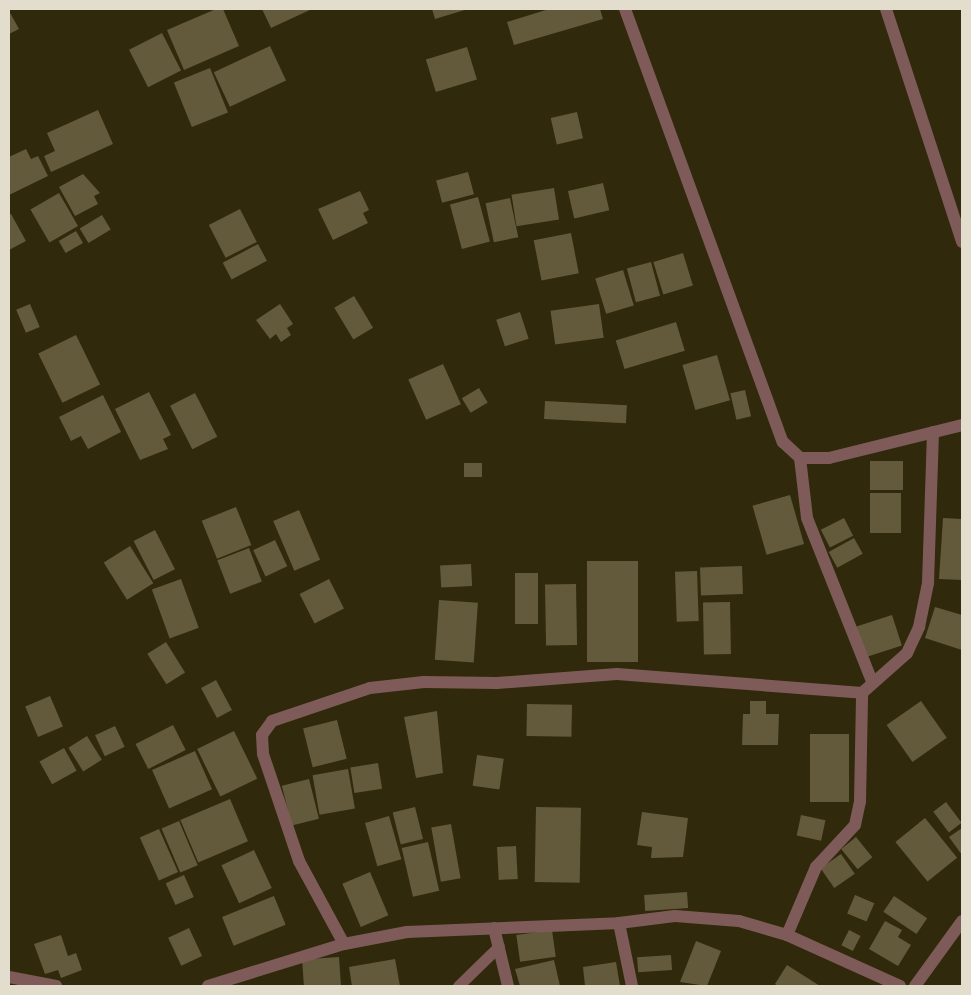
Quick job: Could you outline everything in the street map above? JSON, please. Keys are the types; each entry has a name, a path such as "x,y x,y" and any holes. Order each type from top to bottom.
{"street":[{"path":"625,9 783,442 800,458 807,518 872,681"},
{"path":"886,9 962,242"},
{"path":"800,458 828,458 962,425"},
{"path":"787,935 816,868 855,825 860,802 862,693 872,681 907,653 919,627 928,583 933,432"},
{"path":"344,944 299,861 263,754 262,735 272,721 370,688 424,682 497,683 617,674 862,693"},
{"path":"208,986 344,944 407,932 619,923 675,916 738,921 787,935 900,986"},
{"path":"914,986 962,921"},
{"path":"619,923 632,986"},
{"path":"494,928 508,986"},
{"path":"9,977 56,986"}],"lane":[{"path":"458,986 499,946"}],"building":[{"path":"216,9 223,9 239,46 184,70 167,30"},
{"path":"262,9 312,9 271,28"},
{"path":"432,9 468,9 435,19"},
{"path":"549,9 600,9 603,19 514,45 507,22"},
{"path":"9,11 19,29 9,34"},
{"path":"162,33 181,70 148,87 129,50"},
{"path":"270,46 286,80 230,107 214,72"},
{"path":"467,47 477,80 436,92 426,60"},
{"path":"210,68 228,113 192,127 174,83"},
{"path":"98,110 113,144 51,172 44,156 55,151 47,133"},
{"path":"577,112 583,138 557,144 551,118"},
{"path":"26,149 31,159 38,156 48,176 9,195 9,157"},
{"path":"468,172 474,194 442,203 436,181"},
{"path":"83,174 100,193 94,196 98,204 75,216 59,187"},
{"path":"603,183 609,210 574,218 568,191"},
{"path":"554,188 559,220 517,226 512,195"},
{"path":"360,191 369,210 363,213 368,223 333,240 318,209"},
{"path":"59,193 78,226 49,242 30,210"},
{"path":"478,197 490,241 462,249 450,205"},
{"path":"510,198 518,237 494,242 486,203"},
{"path":"240,209 257,242 226,258 209,225"},
{"path":"11,214 26,241 9,250 9,215"},
{"path":"102,215 111,230 88,243 80,228"},
{"path":"76,231 83,243 66,253 59,241"},
{"path":"571,233 579,273 542,280 534,240"},
{"path":"258,244 267,261 232,280 223,263"},
{"path":"683,253 693,286 663,295 653,262"},
{"path":"651,262 660,296 636,302 627,268"},
{"path":"623,270 634,305 606,314 595,278"},
{"path":"354,296 373,328 353,340 334,308"},
{"path":"30,304 40,327 26,333 16,310"},
{"path":"280,304 293,324 287,328 291,335 281,342 276,334 270,339 256,320"},
{"path":"599,304 604,338 555,344 550,311"},
{"path":"520,312 529,339 505,346 496,320"},
{"path":"676,322 685,351 625,369 616,340"},
{"path":"76,335 100,384 62,403 38,353"},
{"path":"717,355 730,400 695,410 682,365"},
{"path":"443,364 461,404 426,420 408,379"},
{"path":"479,388 488,403 471,413 462,398"},
{"path":"745,390 751,416 736,420 730,393"},
{"path":"149,392 171,435 163,439 168,449 140,460 115,409"},
{"path":"195,393 217,437 192,449 170,406"},
{"path":"103,395 121,432 88,449 81,436 71,441 59,417"},
{"path":"545,401 627,405 626,423 544,419"},
{"path":"870,461 903,461 903,490 870,490"},
{"path":"464,463 482,463 482,477 464,477"},
{"path":"870,493 901,493 901,533 870,533"},
{"path":"790,495 804,544 767,555 753,506"},
{"path":"236,507 251,545 217,559 202,521"},
{"path":"299,510 320,560 294,571 273,521"},
{"path":"844,518 853,536 830,548 821,530"},
{"path":"943,518 962,519 962,580 939,579"},
{"path":"155,530 175,569 154,580 134,541"},
{"path":"854,538 863,554 837,568 829,552"},
{"path":"275,540 287,566 266,576 253,550"},
{"path":"130,546 153,583 127,600 104,562"},
{"path":"249,548 262,582 230,594 217,560"},
{"path":"587,561 638,561 638,662 587,662"},
{"path":"471,564 472,586 441,588 440,566"},
{"path":"742,566 743,594 701,595 700,567"},
{"path":"697,571 699,621 677,622 675,572"},
{"path":"515,573 538,573 538,624 515,624"},
{"path":"181,579 199,628 170,638 152,590"},
{"path":"329,579 344,608 315,623 300,594"},
{"path":"576,584 577,645 546,646 545,585"},
{"path":"439,600 478,603 474,663 435,660"},
{"path":"703,602 730,602 731,654 704,654"},
{"path":"935,607 962,615 962,650 925,638"},
{"path":"892,615 902,645 865,657 855,627"},
{"path":"166,642 185,673 166,684 147,654"},
{"path":"216,680 232,710 217,718 201,688"},
{"path":"50,696 63,726 38,737 25,707"},
{"path":"750,701 766,701 766,714 779,714 778,745 742,745 743,714 750,714"},
{"path":"921,701 947,738 912,762 887,725"},
{"path":"527,704 572,705 571,737 526,736"},
{"path":"437,711 443,773 416,778 404,717"},
{"path":"337,720 347,759 313,767 303,728"},
{"path":"173,725 186,750 148,769 136,744"},
{"path":"115,726 125,747 105,756 95,735"},
{"path":"234,731 257,779 220,797 197,749"},
{"path":"810,734 849,734 849,802 810,802"},
{"path":"87,736 102,760 83,771 68,748"},
{"path":"64,748 77,771 52,784 40,762"},
{"path":"195,751 212,789 169,808 152,770"},
{"path":"477,755 504,759 499,789 473,786"},
{"path":"378,763 382,789 354,793 350,767"},
{"path":"348,769 355,808 319,815 313,775"},
{"path":"309,779 319,819 292,826 282,786"},
{"path":"230,799 248,841 198,862 180,820"},
{"path":"946,802 962,823 949,832 933,812"},
{"path":"415,807 423,839 401,845 393,813"},
{"path":"536,807 581,808 580,883 535,882"},
{"path":"642,812 688,818 683,857 651,858 652,847 637,845"},
{"path":"801,815 825,820 821,841 797,836"},
{"path":"389,816 401,859 377,866 365,823"},
{"path":"925,818 957,858 928,882 895,842"},
{"path":"179,821 198,865 180,873 162,828"},
{"path":"451,824 461,878 441,882 431,827"},
{"path":"962,828 962,855 949,837"},
{"path":"159,829 178,872 159,880 140,838"},
{"path":"856,837 872,857 858,869 841,849"},
{"path":"428,842 439,891 413,897 402,848"},
{"path":"516,846 518,879 499,880 497,847"},
{"path":"254,850 272,888 239,903 221,865"},
{"path":"841,854 855,874 834,888 821,868"},
{"path":"370,872 388,915 361,927 342,884"},
{"path":"184,875 194,897 175,905 166,883"},
{"path":"687,892 688,908 645,911 644,895"},
{"path":"855,895 874,903 867,922 847,913"},
{"path":"274,896 286,925 234,946 222,917"},
{"path":"894,896 927,918 917,934 883,912"},
{"path":"885,921 902,930 898,937 911,945 898,966 869,949"},
{"path":"189,928 202,956 181,966 168,938"},
{"path":"552,930 556,957 520,962 516,935"},
{"path":"849,930 861,936 853,951 841,945"},
{"path":"61,935 68,956 76,953 82,970 61,978 58,970 45,974 34,944"},
{"path":"696,941 721,951 707,986 680,982"},
{"path":"671,955 672,970 638,972 637,957"},
{"path":"339,957 341,986 304,986 302,960"},
{"path":"395,959 400,986 352,986 349,967"},
{"path":"554,960 560,986 520,986 515,969"},
{"path":"616,962 620,986 585,986 583,967"},
{"path":"787,965 820,986 778,986 775,984"}]}
